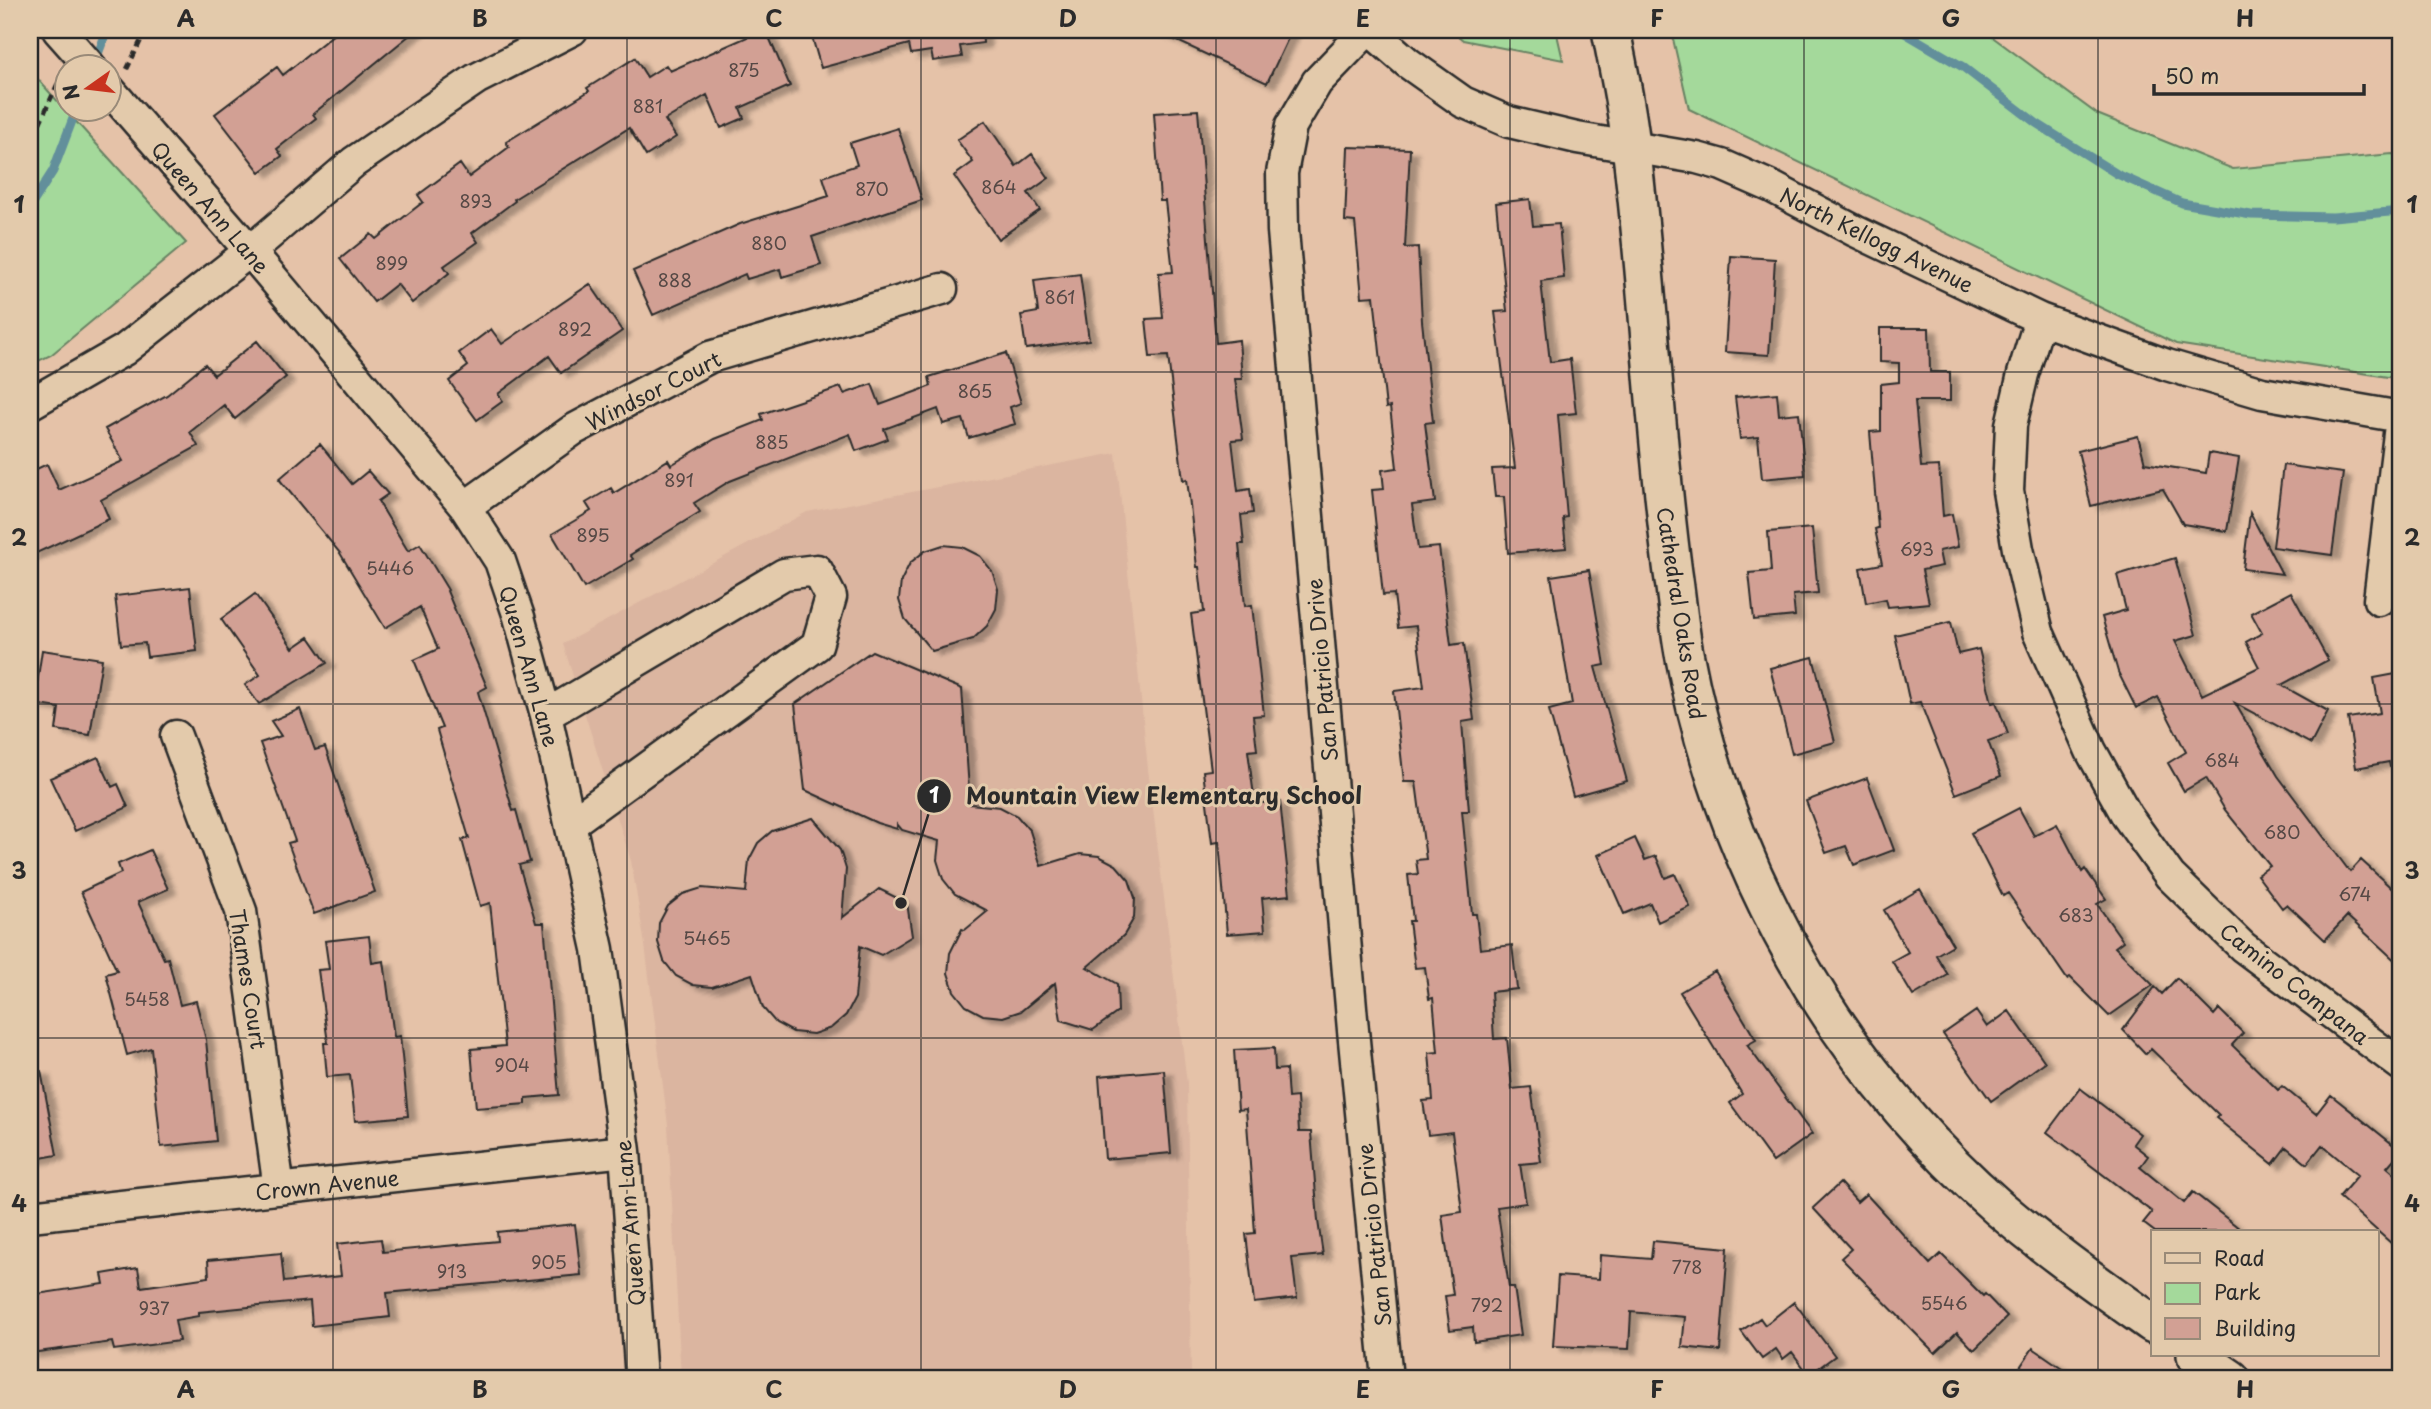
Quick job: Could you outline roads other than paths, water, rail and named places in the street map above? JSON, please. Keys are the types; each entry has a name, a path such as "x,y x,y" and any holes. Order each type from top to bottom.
{"main road":[{"name":"Cathedral Oaks Road","path":"1611,30 1631,146 1664,505 1684,650 1700,728 1728,817 1776,925 1840,1031 1909,1115 1959,1170 2001,1209 2086,1276 2151,1323"},
{"path":"2197,1356 2231,1379"}],"street":[{"path":"30,404 124,350 250,251 354,162 476,79 572,30"},
{"name":"North Kellogg Avenue","path":"1369,30 1463,102 1509,122 1577,138 1697,158 1722,165 1772,187 1855,232 2040,319 2167,365 2262,393 2401,417"},
{"name":"San Patricio Drive","path":"1369,30 1317,82 1291,126 1282,173 1282,196 1346,947 1387,1379"},
{"name":"Queen Ann Lane","path":"122,104 465,507 500,561 519,617 546,715 598,949 625,1151 641,1379"},
{"name":"Windsor Court","path":"465,507 573,430 710,357 942,289"},
{"name":"Camino Compana","path":"2040,319 2011,425 2008,491 2018,549 2038,632 2091,751 2127,816 2170,876 2243,947 2401,1065"},
{"path":"2379,600 2401,417"},
{"path":"546,715 784,574 817,570 831,597 817,645 570,824"},
{"name":"Thames Court","path":"176,736 241,911 279,1189"},
{"name":"Crown Avenue","path":"30,1216 625,1151"}],"waterway":[{"path":"99,52 107,30"},
{"path":"1900,30 1963,67 2036,123 2117,174 2182,203 2251,215 2333,217 2401,211"},
{"path":"30,207 53,171 72,122"}],"place":[{"name":"Mountain View Elementary School","path":"901,903"}]}
